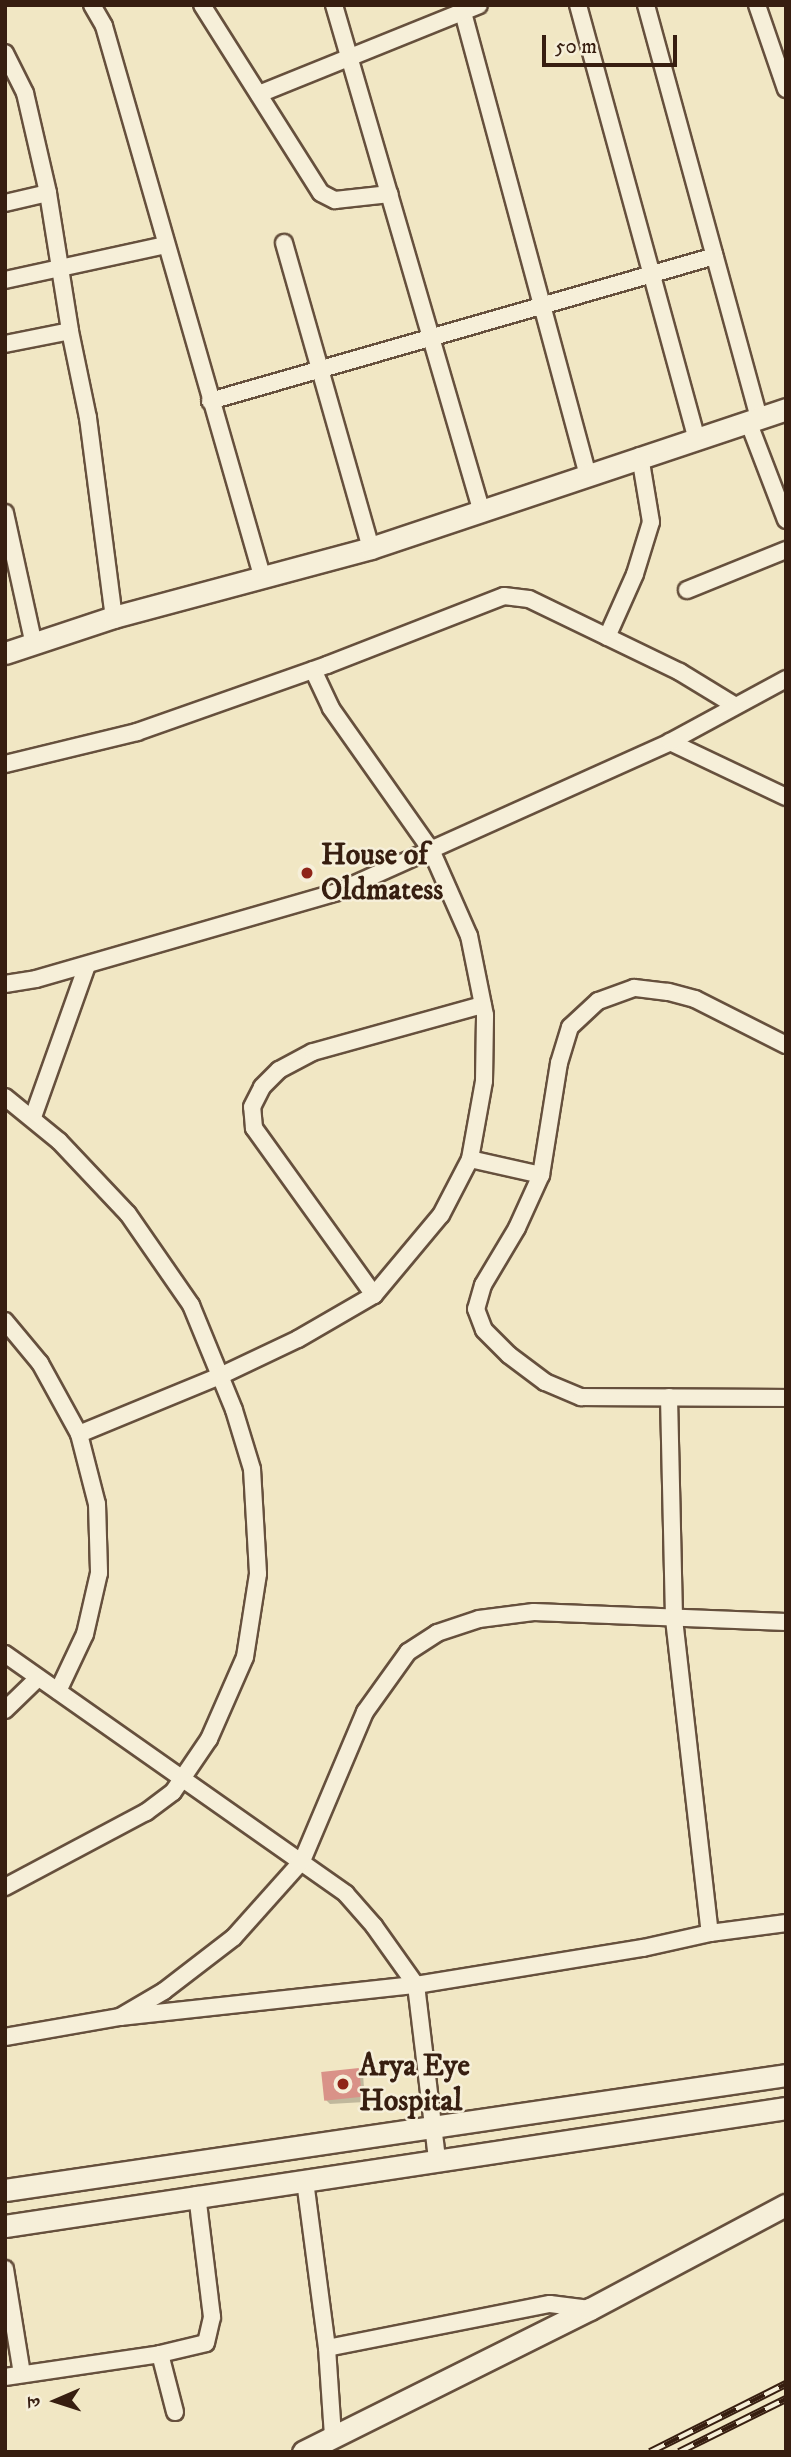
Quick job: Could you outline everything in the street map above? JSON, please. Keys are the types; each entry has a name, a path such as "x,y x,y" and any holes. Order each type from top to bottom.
{"street":[{"path":"92,5 104,26 263,579"},
{"path":"202,5 321,194 335,200 390,194"},
{"path":"334,5 481,509"},
{"path":"259,94 462,8 479,5"},
{"path":"578,5 696,437"},
{"path":"646,5 715,256 753,419 786,520"},
{"path":"757,5 786,89"},
{"path":"462,8 587,472"},
{"path":"5,53 25,93 48,193 69,331 88,418 114,617"},
{"path":"5,203 48,193"},
{"path":"284,243 371,548"},
{"path":"5,280 166,244"},
{"path":"210,401 715,256"},
{"path":"5,344 69,331"},
{"path":"5,653 114,617 371,548 587,472 786,409"},
{"path":"607,637 635,574 651,522 640,456"},
{"path":"6,521 34,645"},
{"path":"687,590 786,550"},
{"path":"5,765 137,732 313,670 504,596 529,599 681,672 734,705"},
{"path":"79,1434 220,1376 298,1339 374,1295 441,1215 470,1159 484,1081 483,1004 469,936 430,850 331,708 313,670"},
{"path":"5,984 88,965 337,892 670,742 786,679"},
{"path":"670,742 786,797"},
{"path":"33,1117 88,965"},
{"path":"786,1045 695,999 668,992 634,988 598,1001 570,1027 559,1063 541,1175 517,1228 483,1285 477,1309 484,1330 509,1355 545,1382 581,1397 786,1398"},
{"path":"374,1295 254,1128 252,1107 262,1087 279,1070 313,1052 483,1004"},
{"path":"5,1097 33,1117 128,1214 191,1306 220,1376 252,1469 258,1574 245,1657 209,1739 173,1792 146,1812 5,1887"},
{"path":"470,1159 541,1175"},
{"path":"5,1321 40,1363 79,1434 97,1504 99,1573 85,1634 58,1691"},
{"path":"669,1397 674,1619 710,1933"},
{"path":"120,2017 164,1991 234,1937 302,1861 365,1712 408,1652 437,1633 479,1619 534,1612 786,1622"},
{"path":"5,1654 302,1861 346,1894 374,1926 416,1986 437,2159"},
{"path":"5,1710 38,1678"},
{"path":"5,2037 120,2017 416,1986 643,1948 710,1933 786,1923"},
{"path":"5,2190 786,2075"},
{"path":"5,2226 786,2108"},
{"path":"305,2181 327,2348 333,2436"},
{"path":"5,2377 160,2354 206,2343 212,2317 197,2195"},
{"path":"303,2452 590,2309 786,2205"},
{"path":"5,2269 22,2374"},
{"path":"327,2348 550,2304 590,2309"},
{"path":"160,2354 175,2412"}],"building":[{"path":"359,2068 362,2097 324,2101 321,2072"}],"railway":[{"path":"650,2452 786,2384"},
{"path":"679,2452 786,2399"}],"place":[{"name":"House of Oldmatess","path":"307,873"},
{"name":"Arya Eye Hospital","path":"343,2084"}]}
